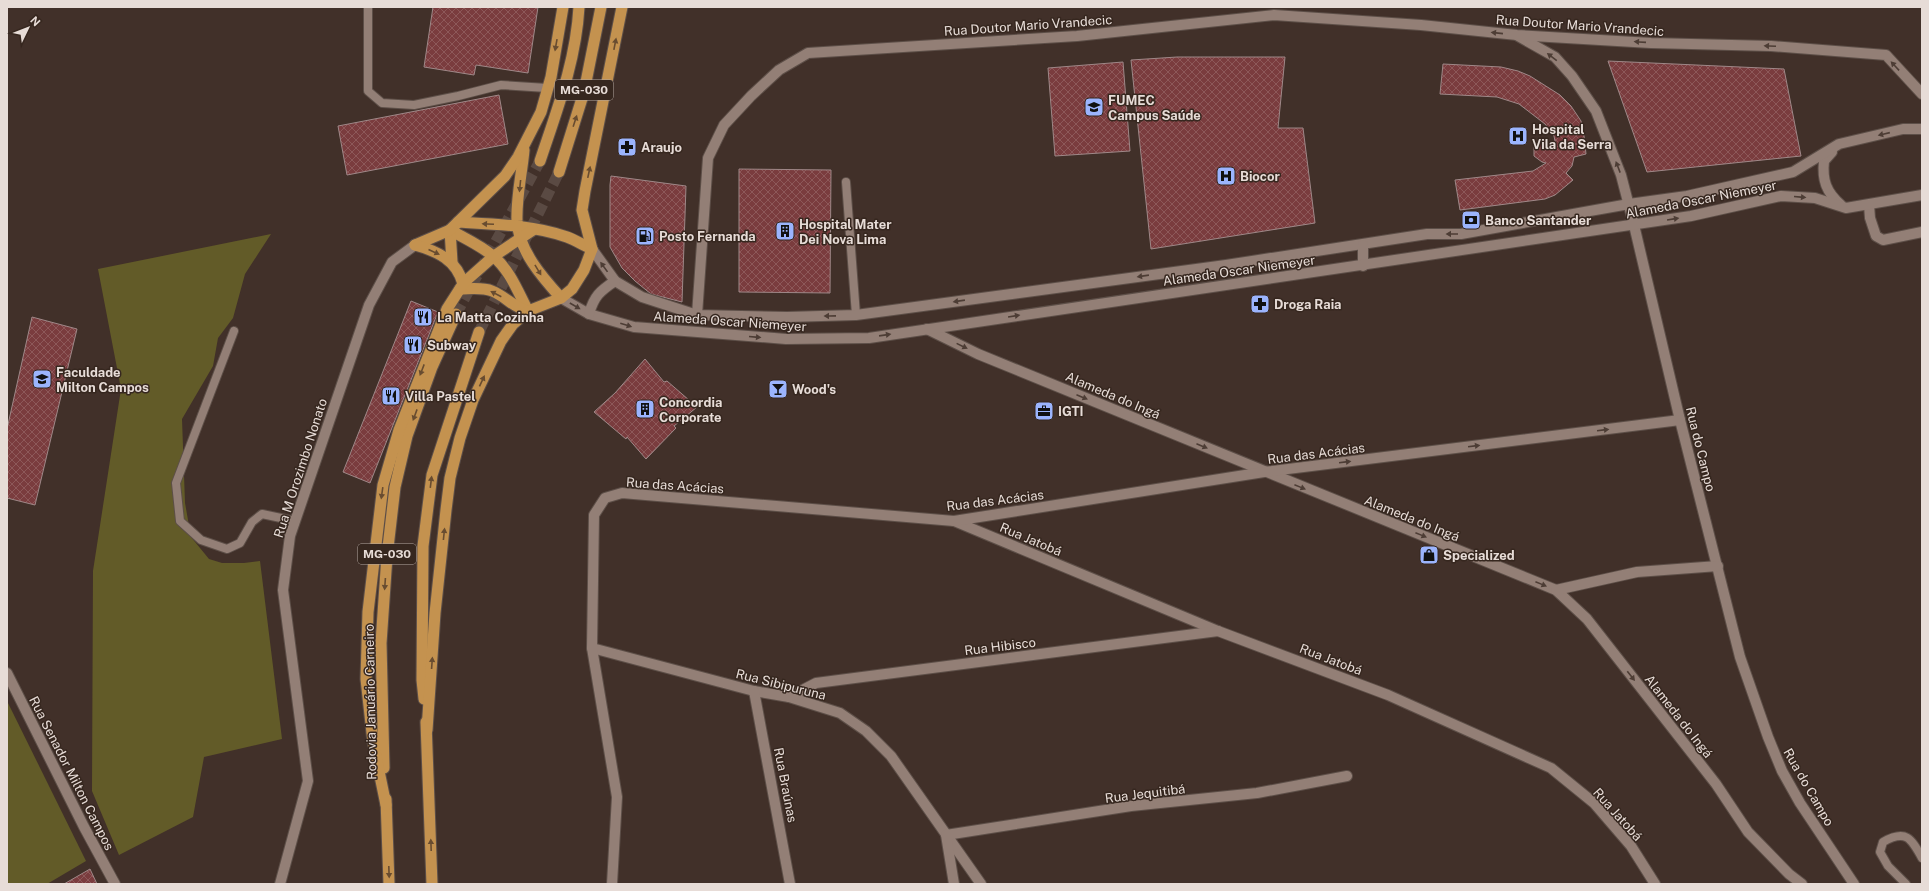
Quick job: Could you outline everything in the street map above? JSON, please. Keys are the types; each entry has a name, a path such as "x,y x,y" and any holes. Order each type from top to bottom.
{"highway":[{"path":"415,245 454,226 505,176 525,147 540,112 547,88 563,7"},
{"name":"MG-030","path":"540,161 565,90 578,31 579,7"},
{"name":"MG-030","path":"559,172 584,92 601,7"},
{"path":"427,730 435,612 450,478 460,438 473,400 501,341 509,330 528,311 561,298 572,289 584,270 592,249 582,210 622,7"},
{"path":"525,147 519,198 520,232 541,276 561,298"},
{"path":"454,226 520,232 533,230 566,237 592,249"},
{"path":"454,226 494,256 512,279 528,311"},
{"path":"452,262 454,226"},
{"path":"386,805 374,742 366,679 368,612 383,485 399,430 447,309 461,287 520,232"},
{"path":"415,245 436,252 452,262 458,272 461,287"},
{"path":"461,287 491,291 504,298 517,308 528,311"},
{"name":"Rodovia Januário Carneiro","path":"389,884 381,707 381,643 387,556 395,487 407,436 432,367 456,314"},
{"name":"MG-030","path":"432,884 427,730 422,680 423,546 432,475 479,332"}],"street":[{"name":"Rua Doutor Mario Vrandecic","path":"697,315 708,158 724,125 779,70 808,52 1077,36 1274,15 1421,25 1517,35 1651,43 1771,46 1886,55 1922,94"},
{"name":"Rua do Campo","path":"1517,35 1555,57 1572,76 1596,111 1621,175 1629,204 1680,420 1740,657 1768,737 1782,771 1800,803 1854,884"},
{"name":"Alameda Oscar Niemeyer","path":"592,249 614,281 642,297 697,315 787,317 856,315 1218,266 1364,245 1428,234 1461,234 1629,204 1686,196 1793,172 1839,144 1903,129 1922,129"},
{"path":"1839,144 1824,161 1823,173 1824,181 1832,197 1846,208"},
{"name":"Alameda Oscar Niemeyer","path":"561,298 589,314 634,327 786,340 869,338 1634,225 1691,216 1781,196 1815,198 1846,208 1869,205 1922,194"},
{"path":"1869,205 1870,218 1876,236 1883,240 1922,232"},
{"name":"Rua M Orozimbo Nonato","path":"280,884 308,781 283,590 290,536 369,305 392,262 415,245"},
{"path":"1362,266 1364,245"},
{"path":"589,314 592,301 601,290 614,281"},
{"name":"Alameda do Ingá","path":"927,329 978,354 1556,590 1587,619 1716,784 1748,832 1802,884"},
{"name":"Rua das Acácias","path":"612,884 617,797 592,648 594,515 605,498 622,493 954,521 1264,472 1680,420"},
{"name":"Rua Jatobá","path":"954,521 1218,631 1388,695 1551,768 1594,803 1631,846 1655,884"},
{"path":"1556,590 1636,572 1718,566"},
{"name":"Rua Hibisco","path":"789,697 816,683 1218,631"},
{"name":"Rua Sibipuruna","path":"592,648 754,691 789,697 840,713 866,731 891,756 981,884"},
{"name":"Rua Senador Milton Campos","path":"7,673 115,884"},
{"name":"Rua Braúnas","path":"754,691 790,884"},
{"name":"Rua Jequitibá","path":"946,835 1131,806 1257,794 1347,776"},
{"path":"946,835 954,884"}],"lane":[{"path":"368,7 368,91 382,103 414,105 458,96 501,84 547,88"},
{"path":"846,182 856,315"},
{"path":"234,331 176,483 180,521 202,540 227,549 240,543 252,522 262,514 295,521"},
{"path":"1903,883 1888,866 1880,852 1883,842 1895,835 1904,836 1914,842 1922,858"}],"shaded area":[{"path":"271,234 245,274 233,318 218,338 213,366 182,419 185,503 191,537 209,559 222,563 260,561 282,739 204,757 193,817 119,855 92,791 93,571 121,389 98,269"},
{"path":"7,701 86,861 47,884 7,884"}],"building":[{"path":"433,7 538,7 528,73 476,65 474,75 424,67"},
{"name":"Biocor","path":"1177,57 1285,57 1278,128 1303,128 1315,223 1151,249 1131,60"},
{"path":"1608,61 1784,69 1801,156 1647,172"},
{"path":"1123,62 1130,151 1055,156 1048,68"},
{"path":"1443,64 1501,67 1518,71 1530,76 1560,95 1571,106 1581,121 1584,136 1586,154 1574,157 1572,166 1566,173 1573,180 1555,195 1545,199 1460,210 1455,180 1533,171 1546,163 1534,156 1534,147 1537,143 1545,140 1556,146 1554,136 1545,124 1519,104 1497,97 1440,94"},
{"path":"499,95 508,144 347,175 338,126"},
{"name":"Hospital Mater Dei Nova Lima","path":"739,169 831,170 830,293 739,292"},
{"path":"611,176 686,186 682,302 651,294 622,268 610,247"},
{"path":"411,301 438,312 370,483 343,472"},
{"name":"Faculdade Milton Campos","path":"32,317 77,329 35,505 7,498 7,429"},
{"name":"Concordia Corporate","path":"645,359 664,382 667,381 697,407 674,426 676,428 646,459 627,437 626,439 594,412 615,393"},
{"path":"90,869 97,884 64,884"}],"tunnel":[{"path":"456,314 540,161"},
{"path":"479,332 559,172"}],"place":[{"name":"FUMEC Campus Saúde","path":"1094,107"},
{"name":"Hospital Vila da Serra","path":"1518,136"},
{"name":"Araujo","path":"627,147"},
{"name":"Biocor","path":"1226,176"},
{"name":"Banco Santander","path":"1471,220"},
{"name":"Hospital Mater Dei Nova Lima","path":"785,231"},
{"name":"Posto Fernanda","path":"645,236"},
{"name":"Droga Raia","path":"1260,304"},
{"name":"La Matta Cozinha","path":"423,317"},
{"name":"Subway","path":"413,345"},
{"name":"Faculdade Milton Campos","path":"42,379"},
{"name":"Wood's","path":"778,389"},
{"name":"Villa Pastel","path":"391,396"},
{"name":"Concordia Corporate","path":"645,409"},
{"name":"IGTI","path":"1044,411"},
{"name":"Specialized","path":"1429,555"}]}
